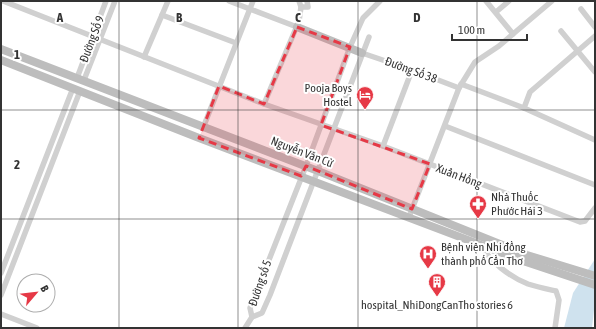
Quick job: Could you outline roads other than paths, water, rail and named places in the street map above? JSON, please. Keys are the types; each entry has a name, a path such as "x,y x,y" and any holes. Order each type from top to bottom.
{"main road":[{"path":"297,27 362,53"},
{"name":"Nguyễn Văn Cừ","path":"1,49 203,128 306,166 480,244 595,276"},
{"name":"Nguyễn Văn Cừ","path":"1,60 199,138 313,181 410,213 595,285"},
{"path":"76,90 80,79"},
{"path":"199,138 203,128"}],"street":[{"name":"Xuân Hồng","path":"4,1 264,104 383,146 580,222 585,221 595,208"},
{"name":"Đường Số 9","path":"80,79 92,37 106,1"},
{"path":"80,79 100,40 115,1"},
{"path":"144,57 168,1"},
{"path":"229,1 297,27"},
{"path":"203,128 253,1"},
{"path":"264,104 297,27 301,7 300,1"},
{"path":"301,7 308,7 307,1"},
{"name":"Đường số 5","path":"368,37 265,307 262,313 252,317 250,308 306,166 350,47 363,18 380,1"},
{"path":"486,1 513,34"},
{"path":"496,12 509,1"},
{"path":"410,213 460,86 475,62 499,46 552,1"},
{"path":"581,9 595,27"},
{"path":"162,15 236,43"},
{"path":"561,31 595,72"},
{"path":"524,108 530,92 595,36"},
{"name":"Đường Số 38","path":"362,53 524,108 595,140"},
{"path":"383,146 412,70"},
{"path":"1,273 76,90"},
{"path":"1,295 76,90"},
{"path":"445,126 595,185"},
{"path":"480,244 485,255 528,284 556,291 559,300 555,328"},
{"path":"1,254 14,259"},
{"path":"1,314 37,328"},
{"path":"245,328 252,317"}],"water":[{"path":"595,259 595,301 592,328 564,328 573,293"}],"place":[{"name":"Pooja Boys Hostel","path":"365,110"},
{"name":"Nhà Thuốc Phước Hái 3","path":"478,219"},
{"name":"Bệnh viện Nhi đồng thành phố Cần Thơ","path":"428,269"},
{"name":"hospital_NhiDongCanTho stories 6","path":"437,297"}]}
